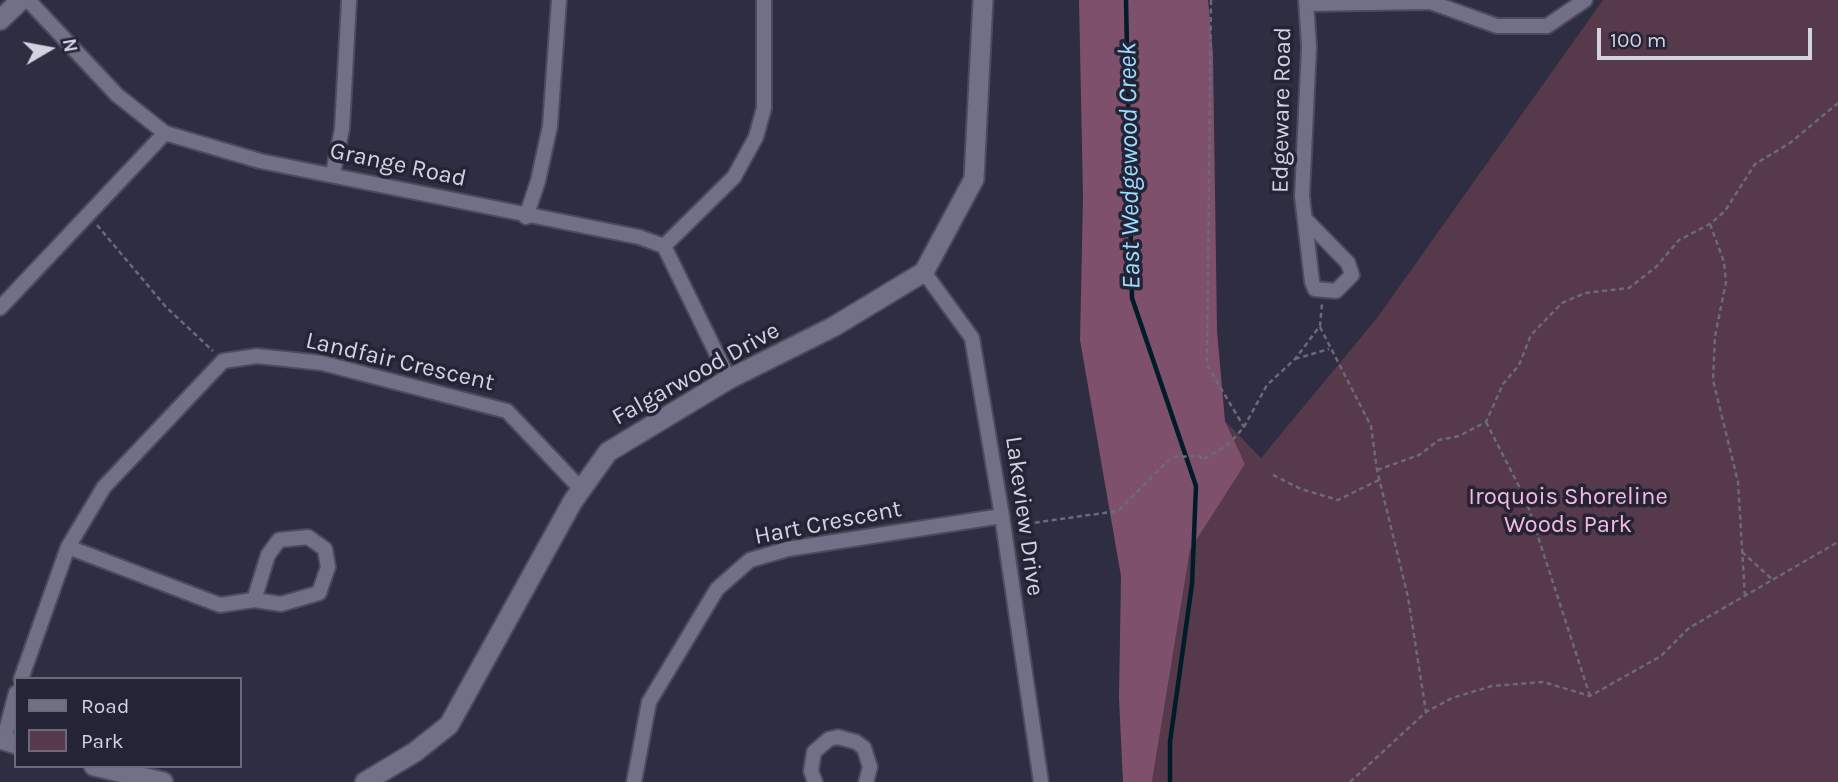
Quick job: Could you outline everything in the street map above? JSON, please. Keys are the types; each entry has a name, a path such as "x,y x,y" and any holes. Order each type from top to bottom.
{"street":[{"path":"0,20 21,0"},
{"name":"Grange Road","path":"28,0 117,95 165,133 261,161 333,173 526,217 639,237 664,246"},
{"path":"333,173 342,129 349,0"},
{"path":"526,217 538,181 550,126 559,0"},
{"path":"729,379 664,246 734,177 756,136 764,108 764,0"},
{"path":"924,272 974,178 983,0"},
{"path":"1306,2 1430,2 1497,26 1547,26 1585,0"},
{"name":"Edgeware Road","path":"1306,2 1309,47 1302,196 1307,220 1312,282 1315,289 1336,291 1352,275 1348,263 1307,220"},
{"path":"0,308 165,133"},
{"name":"Falgarwood Drive","path":"370,781 415,752 449,725 581,489 608,452 729,379 833,327 924,272"},
{"name":"Lakeview Drive","path":"924,272 972,338 1002,516 1041,782"},
{"name":"Landfair Crescent","path":"223,360 257,356 322,363 507,411 581,489"},
{"path":"22,677 68,547 104,487 223,360"},
{"name":"Hart Crescent","path":"634,782 649,702 717,589 750,560 788,549 1002,516"},
{"path":"68,547 220,605 254,600 281,604 318,593 328,567 325,550 308,537 279,541 268,555 254,600"},
{"path":"6,741 14,703"},
{"path":"815,782 811,771 814,752 829,739 838,737 856,741 864,748 870,767 866,782"},
{"path":"103,768 163,782"}],"path":[{"path":"1211,0 1207,365 1244,427"},
{"path":"1377,470 1419,455 1439,440 1459,436 1486,422 1503,384 1519,365 1531,335 1562,303 1585,293 1629,288 1656,267 1679,240 1710,223 1725,211 1755,164 1790,144 1838,103"},
{"path":"88,215 166,307 223,360"},
{"path":"1710,223 1724,262 1726,282 1715,336 1713,380 1738,482 1745,597"},
{"path":"1323,290 1320,326 1371,426 1377,470 1408,597 1426,712"},
{"path":"1002,516 1015,526 1118,511 1172,457 1200,456 1202,460 1229,444 1244,427 1267,386 1295,359 1320,326"},
{"path":"1295,359 1330,349"},
{"path":"1486,422 1526,500 1590,696"},
{"path":"1273,475 1301,489 1338,499 1380,480"},
{"path":"1350,782 1426,712 1452,698 1492,685 1544,682 1590,696 1661,656 1689,628 1838,542"},
{"path":"1742,552 1774,580"}],"green space":[{"name":"Iroquois Shoreline Woods Park","path":"1603,0 1838,0 1838,782 1152,782 1190,550 1245,464 1225,421 1261,458 1377,318"}],"shaded area":[{"path":"1079,0 1208,0 1213,54 1217,331 1225,421 1245,464 1190,550 1152,782 1123,782 1119,698 1121,576 1080,340 1083,197"}],"waterway":[{"name":"East Wedgewood Creek","path":"1126,0 1132,298 1196,486 1192,584 1170,742 1170,782"}]}
